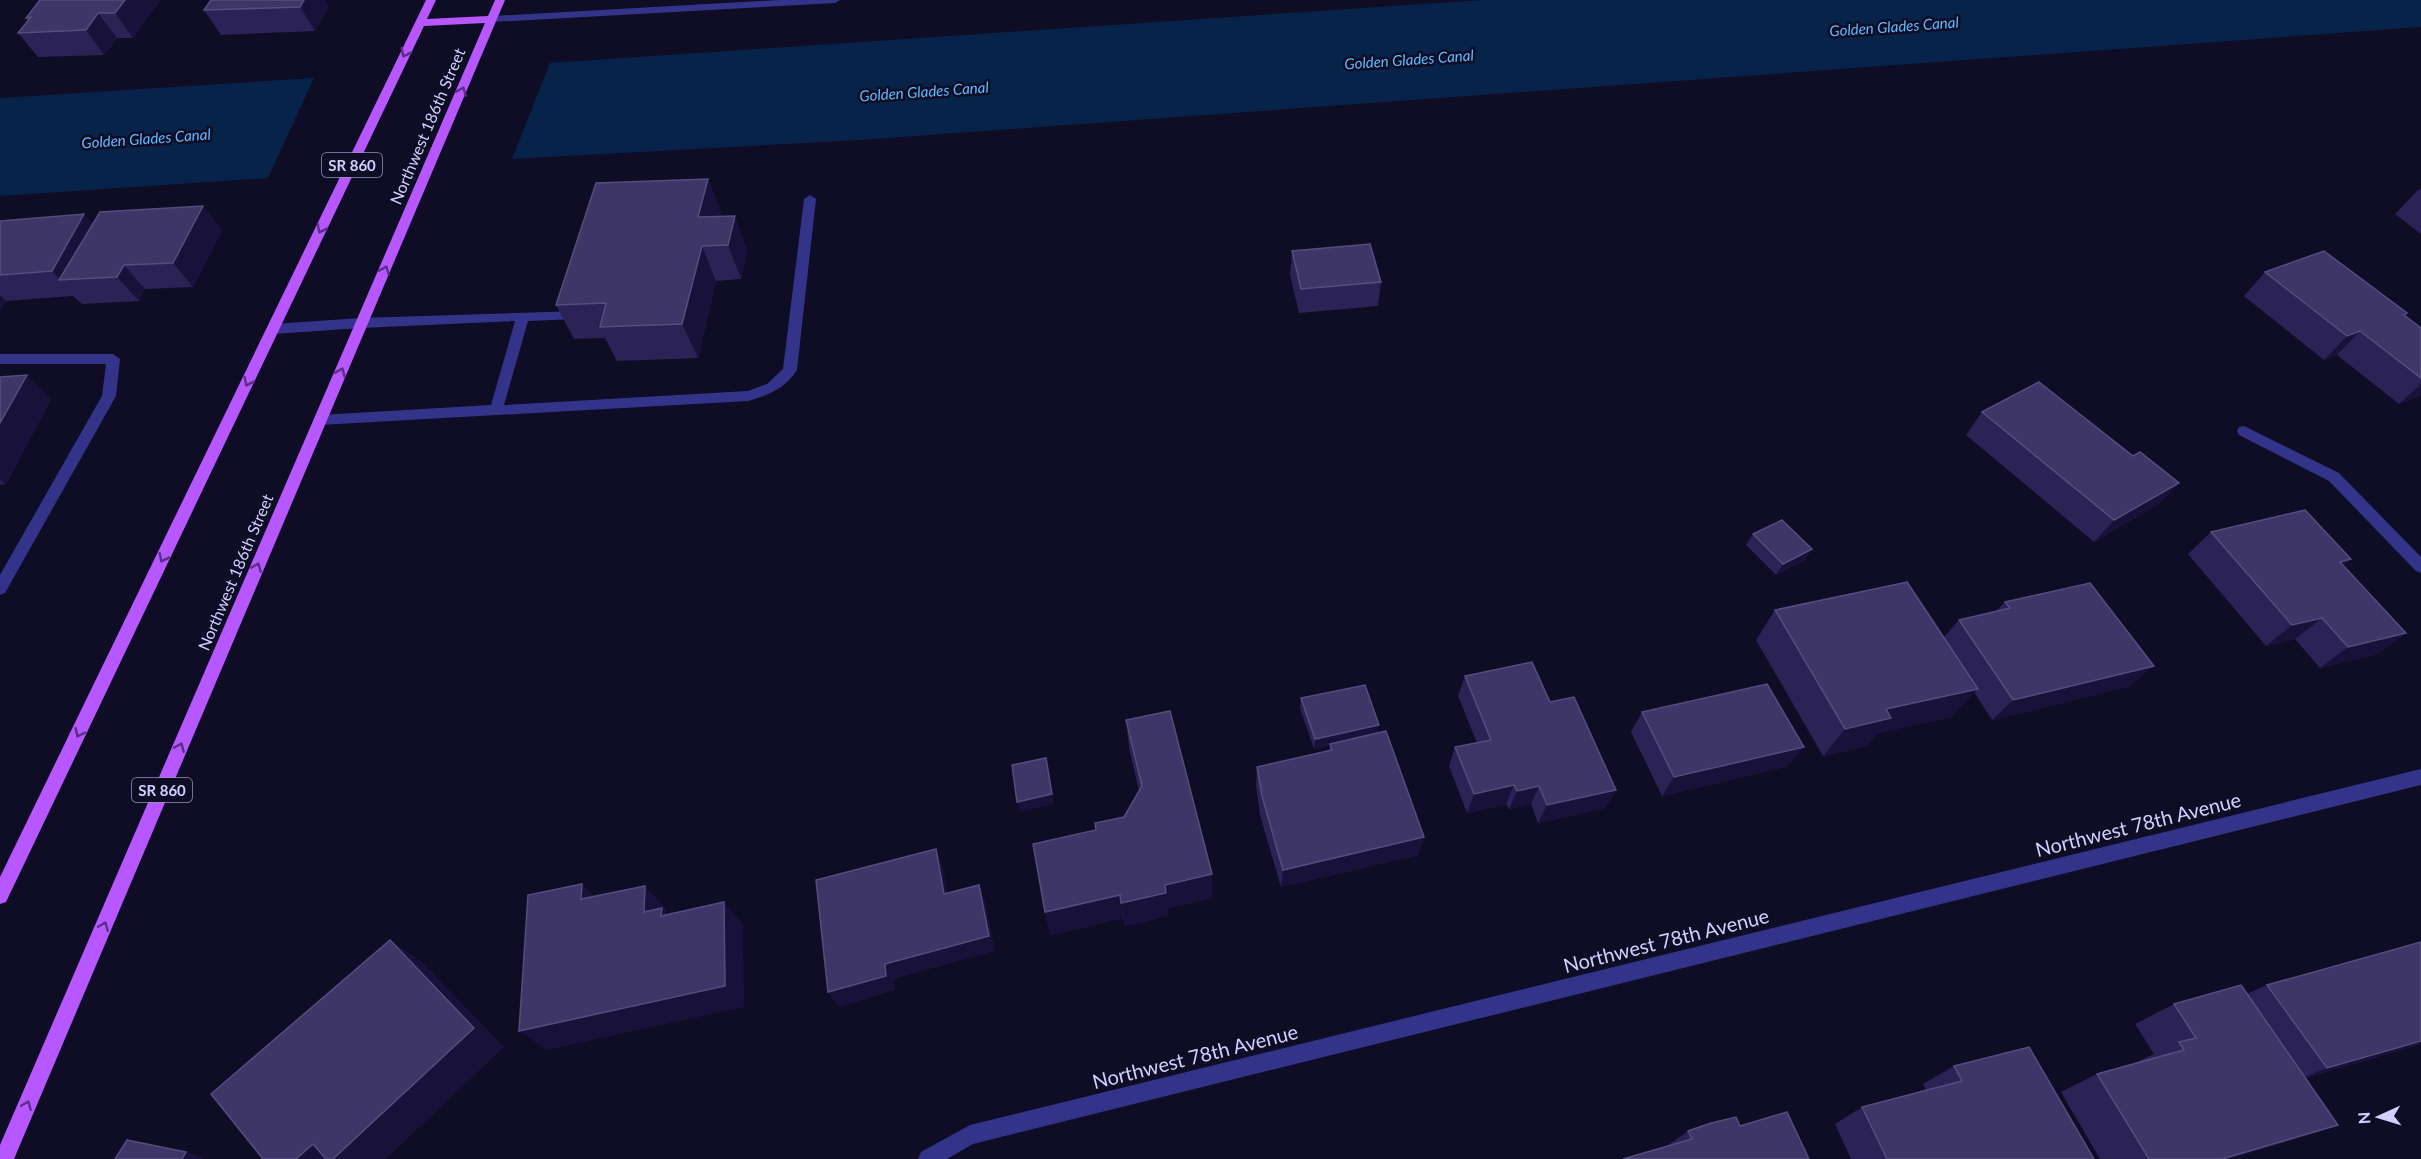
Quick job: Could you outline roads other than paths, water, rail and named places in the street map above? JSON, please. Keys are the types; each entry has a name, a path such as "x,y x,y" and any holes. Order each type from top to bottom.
{"main road":[{"name":"SR 860","path":"0,896 430,0"},
{"name":"Northwest 186th Street","path":"4,1159 501,0"},
{"path":"420,23 493,19"}],"street":[{"path":"493,19 723,3 835,0"},
{"path":"320,420 748,396 780,384 790,370 810,199"},
{"path":"273,330 362,323 575,314"},
{"path":"496,410 523,316"},
{"path":"0,359 68,357 113,359 109,396 0,589"},
{"path":"2244,431 2334,477 2421,567"},
{"name":"Northwest 78th Avenue","path":"928,1159 970,1135 2421,777"}],"water":[{"name":"Golden Glades Canal","path":"1482,0 2421,0 2421,27 860,140 512,159 550,63"},
{"name":"Golden Glades Canal","path":"314,78 268,178 0,196 0,98"}]}
